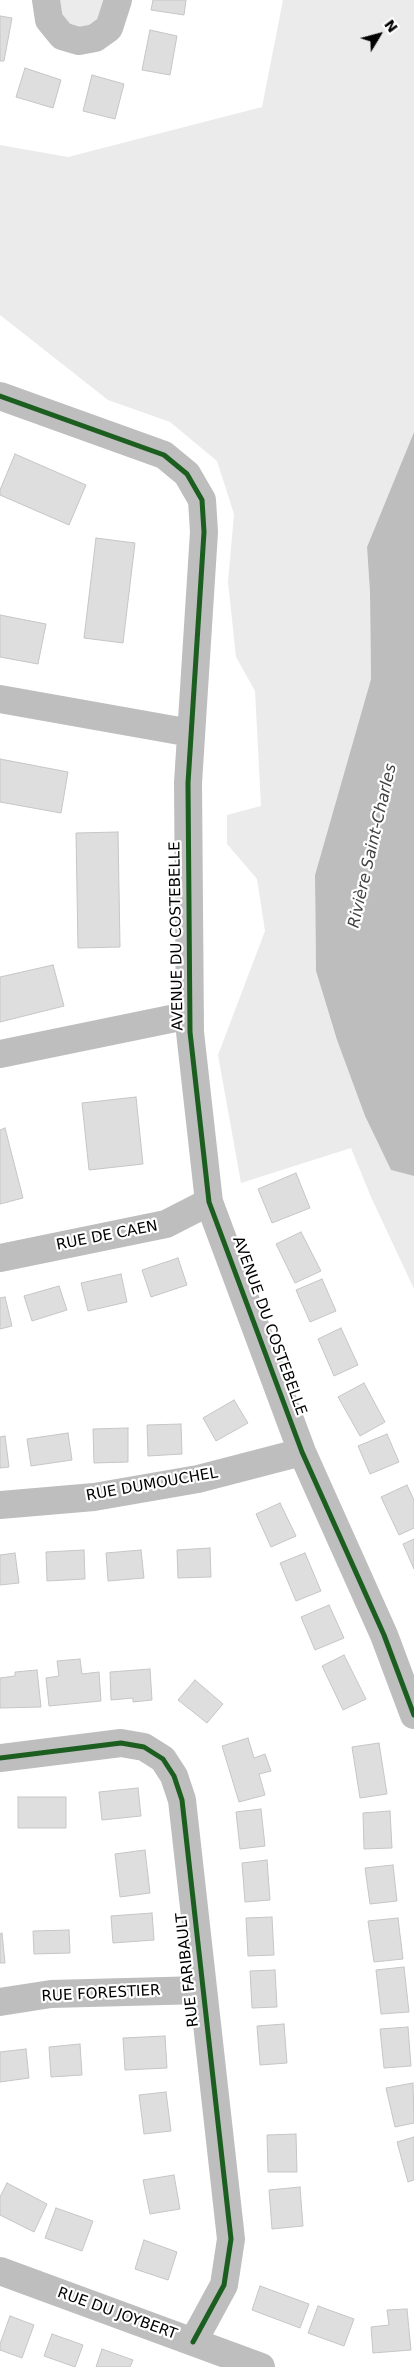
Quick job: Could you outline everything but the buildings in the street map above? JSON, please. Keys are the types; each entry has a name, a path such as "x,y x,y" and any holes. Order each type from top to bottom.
{"street":[{"path":"46,0 49,20 62,36 79,41 95,38 109,28 118,0"},
{"name":"AVENUE DU COSTEBELLE","path":"0,396 164,454 187,474 202,500 204,532 188,782 190,1015 209,1202 302,1452 384,1635 414,1715"},
{"path":"0,699 191,732"},
{"path":"0,1054 190,1015"},
{"name":"RUE DE CAEN","path":"0,1258 166,1224 209,1202"},
{"name":"RUE DUMOUCHEL","path":"0,1505 94,1497 188,1481 302,1452"},
{"name":"RUE FARIBAULT","path":"0,1758 121,1743 144,1747 163,1759 174,1776 182,1800 231,2239 224,2285 193,2342"},
{"name":"RUE FORESTIER","path":"0,2002 51,1994 202,1990"},
{"name":"RUE DU JOYBERT","path":"0,2271 262,2367"}],"shaded area":[{"path":"58,0 105,0 99,18 92,24 83,27 67,23 61,16"},
{"path":"283,0 414,0 414,432 367,547 370,593 371,679 315,875 316,971 337,1040 365,1116 391,1170 414,1176 414,1289 371,1197 351,1148 241,1183 218,1055 265,931 257,879 227,844 227,815 261,806 255,691 236,657 228,582 234,514 217,461 170,422 108,400 0,315 0,145 68,157 262,107"}],"water":[{"name":"Rivière Saint-Charles","path":"414,432 414,1176 391,1170 365,1116 337,1040 316,971 315,875 371,679 370,593 367,547"}],"cycle path":[{"path":"0,396 164,455 187,474 202,500 204,532 188,783 190,1032 209,1202 302,1452 384,1635 414,1715"},
{"path":"0,1758 121,1743 144,1747 163,1759 174,1776 182,1800 231,2239 224,2285 193,2342"}]}
